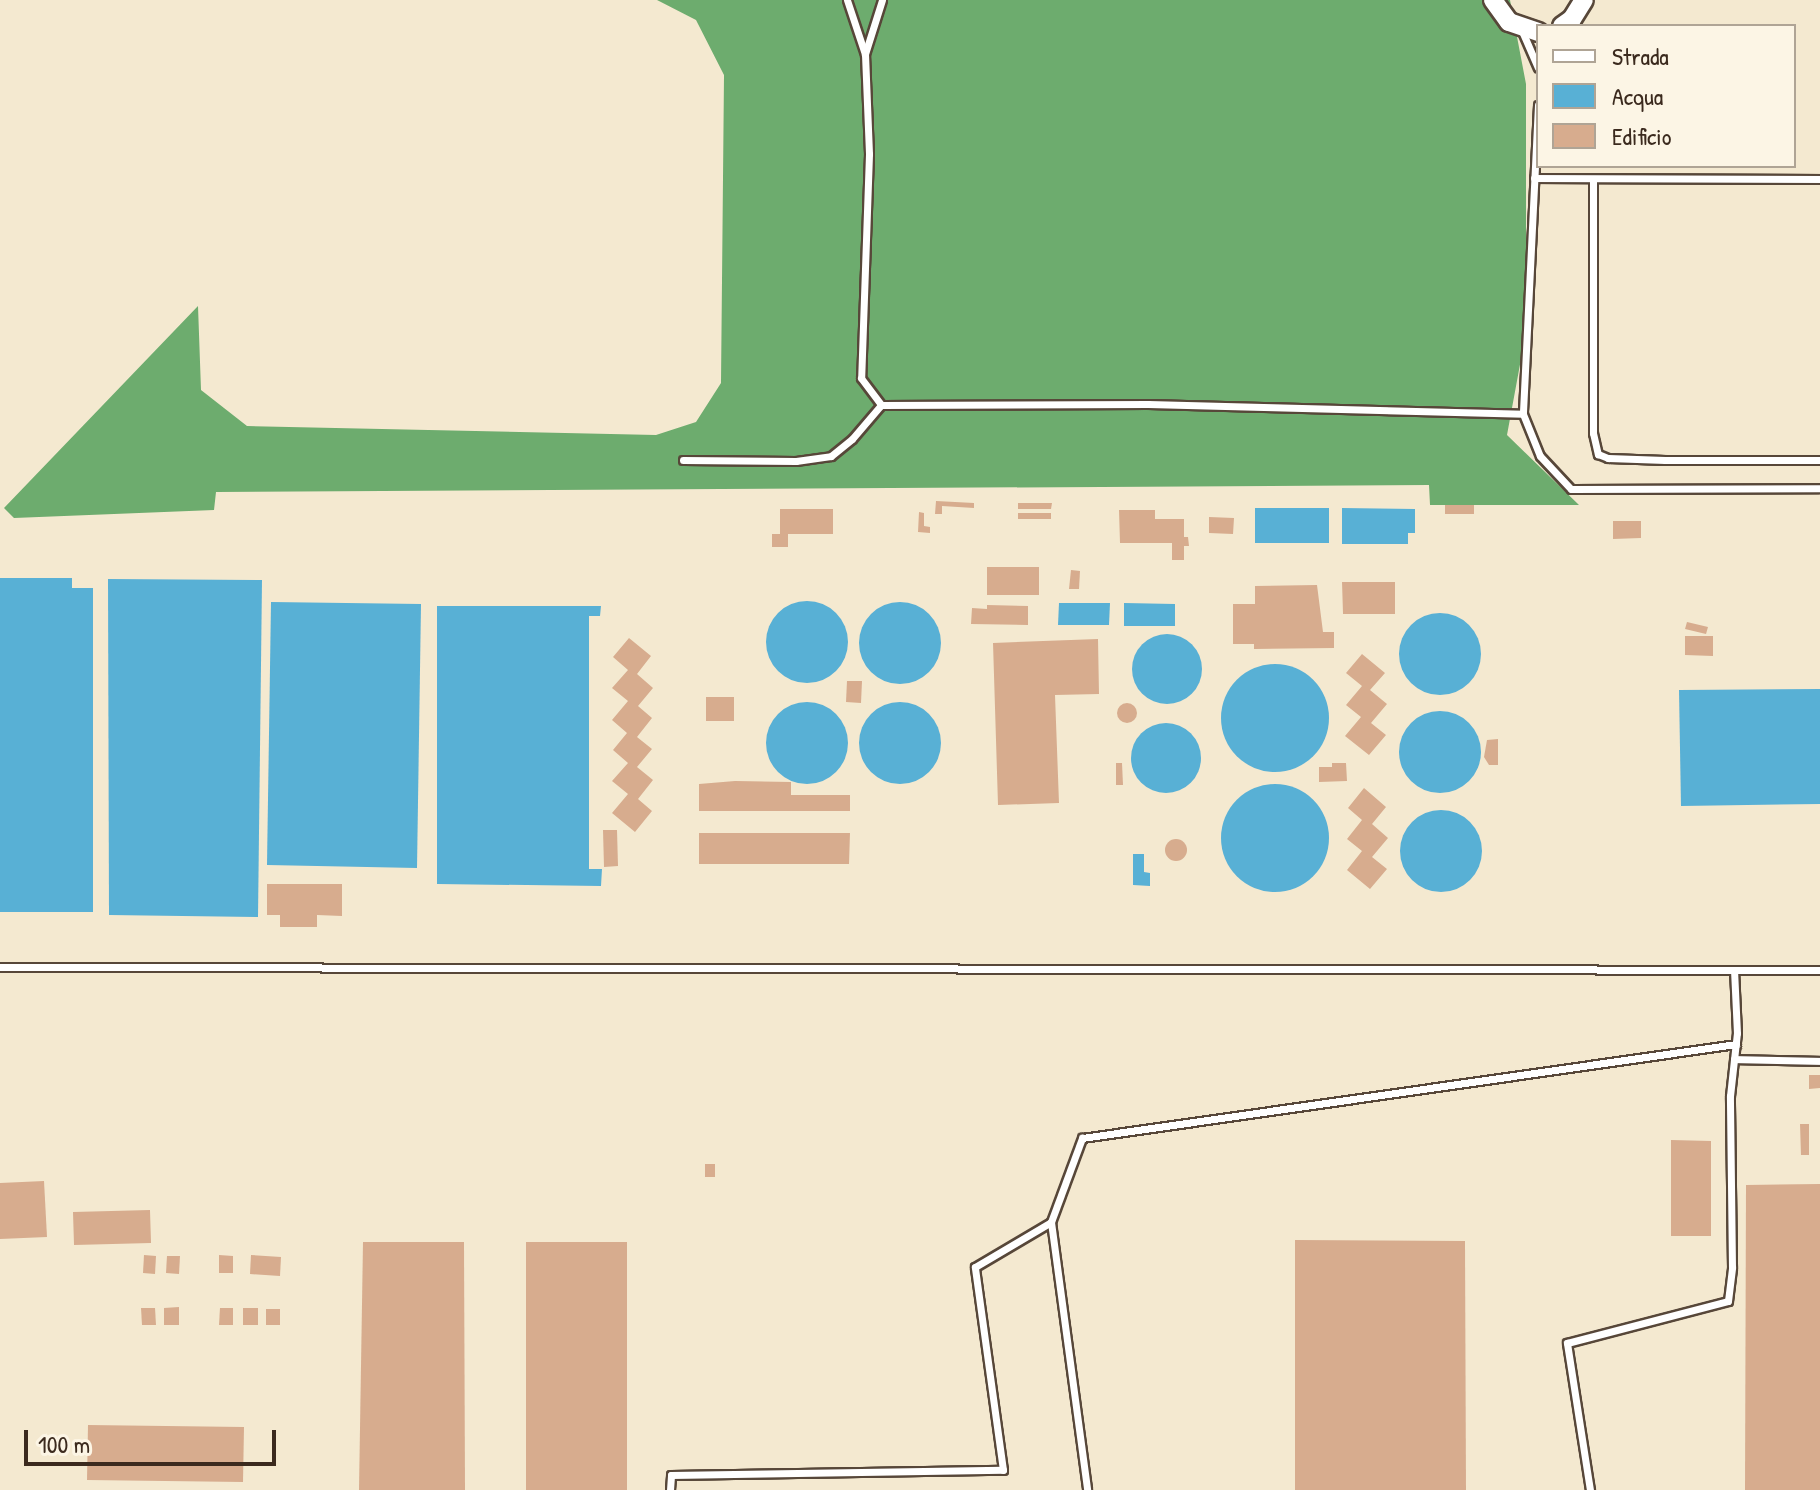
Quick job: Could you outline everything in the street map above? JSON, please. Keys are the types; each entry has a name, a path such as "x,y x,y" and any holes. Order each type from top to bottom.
{"street":[{"path":"1493,0 1509,22 1530,30"},
{"path":"1565,24 1572,19 1584,0"}],"lane":[{"path":"847,0 865,54 869,154 861,378 881,405"},
{"path":"865,54 882,0"},
{"path":"1530,30 1536,58"},
{"path":"1536,142 1523,414 1540,456 1571,489 1820,488"},
{"path":"1534,178 1820,179"},
{"path":"1593,179 1593,433 1598,454 1608,458 1665,460 1820,460"},
{"path":"683,460 796,461 831,456 852,439 881,405 1148,404 1523,414"},
{"path":"0,967 1820,970"},
{"path":"1590,1490 1567,1343 1728,1301 1732,1267 1730,1096 1736,1044 1734,970"},
{"path":"1087,1490 1051,1222 1082,1138 1736,1044"},
{"path":"1734,1059 1820,1061"},
{"path":"670,1490 671,1475 1003,1470 975,1267 1051,1222"}],"green space":[{"path":"657,0 1510,0 1526,84 1526,332 1507,435 1579,505 1430,505 1429,485 216,492 214,510 14,518 4,508 198,306 201,390 247,426 656,435 696,422 721,383 724,75 696,20"}],"water":[{"path":"1255,508 1329,508 1329,543 1255,543"},
{"path":"1342,508 1415,509 1415,533 1408,533 1408,544 1342,544"},
{"path":"0,578 72,578 72,588 93,588 93,912 0,912"},
{"path":"108,579 262,580 258,917 109,915"},
{"path":"807,601 823,604 836,613 845,626 848,642 845,658 836,671 823,680 807,683 791,680 778,671 769,658 766,642 769,626 778,613 791,604"},
{"path":"271,602 421,604 417,868 267,865"},
{"path":"900,602 916,605 929,614 938,627 941,643 938,659 929,672 916,681 900,684 884,681 871,672 862,659 859,643 862,627 871,614 884,605"},
{"path":"1059,603 1110,603 1109,625 1058,625"},
{"path":"1124,603 1175,604 1175,626 1124,626"},
{"path":"437,606 601,606 600,616 589,616 589,869 602,869 601,886 437,884"},
{"path":"1440,613 1456,616 1469,625 1478,638 1481,654 1478,670 1469,683 1456,692 1440,695 1424,692 1411,683 1402,670 1399,654 1402,638 1411,625 1424,616"},
{"path":"1167,634 1192,644 1202,669 1192,694 1167,704 1142,694 1132,669 1142,644"},
{"path":"1275,664 1296,668 1313,680 1325,697 1329,718 1325,739 1313,756 1296,768 1275,772 1254,768 1237,756 1225,739 1221,718 1225,697 1237,680 1254,668"},
{"path":"1820,689 1820,804 1681,806 1679,690"},
{"path":"807,702 823,705 836,714 845,727 848,743 845,759 836,772 823,781 807,784 791,781 778,772 769,759 766,743 769,727 778,714 791,705"},
{"path":"900,702 916,705 929,714 938,727 941,743 938,759 929,772 916,781 900,784 884,781 871,772 862,759 859,743 862,727 871,714 884,705"},
{"path":"1440,711 1456,714 1469,723 1478,736 1481,752 1478,768 1469,781 1456,790 1440,793 1424,790 1411,781 1402,768 1399,752 1402,736 1411,723 1424,714"},
{"path":"1173,723 1195,738 1201,758 1199,772 1191,783 1180,791 1159,793 1141,783 1133,772 1131,751 1141,733 1152,725"},
{"path":"1275,784 1296,789 1313,800 1324,817 1329,838 1324,859 1313,876 1296,887 1275,892 1254,887 1237,876 1226,859 1221,838 1226,817 1237,800 1254,789"},
{"path":"1441,810 1457,813 1470,822 1479,835 1482,851 1479,867 1470,880 1457,889 1441,892 1425,889 1412,880 1403,867 1400,851 1403,835 1412,822 1425,813"},
{"path":"1133,854 1144,854 1144,872 1150,873 1150,886 1133,885"}],"building":[{"path":"936,501 974,503 974,508 942,506 942,514 935,514"},
{"path":"1018,503 1052,503 1051,509 1018,509"},
{"path":"1445,505 1474,505 1474,514 1445,514"},
{"path":"780,509 833,509 833,534 788,534 788,547 772,547 772,534 780,534"},
{"path":"1119,510 1155,510 1155,519 1184,519 1184,537 1188,537 1189,546 1184,546 1184,560 1172,560 1172,543 1120,543"},
{"path":"919,512 924,513 924,526 930,527 930,533 918,532"},
{"path":"1018,513 1051,513 1051,519 1018,519"},
{"path":"1209,517 1234,518 1233,534 1209,533"},
{"path":"1613,521 1641,521 1641,538 1613,539"},
{"path":"987,567 1039,567 1039,595 987,595"},
{"path":"1071,570 1080,571 1079,589 1069,589"},
{"path":"1342,582 1395,582 1395,614 1343,614"},
{"path":"1317,585 1323,632 1334,632 1334,648 1254,649 1254,644 1233,644 1233,604 1255,604 1255,586"},
{"path":"987,605 1028,606 1028,625 971,624 972,608 987,609"},
{"path":"1687,622 1708,627 1706,634 1685,629"},
{"path":"1685,636 1713,636 1713,656 1685,655"},
{"path":"629,638 651,656 637,674 653,688 638,706 652,718 637,737 652,749 637,767 653,780 638,799 652,811 635,832 612,813 628,794 612,781 628,763 613,750 627,733 612,720 628,701 612,688 628,670 613,657"},
{"path":"1098,639 1099,694 1055,695 1059,803 998,805 993,643"},
{"path":"1362,654 1385,673 1370,690 1387,704 1371,723 1386,735 1369,755 1345,736 1361,717 1346,705 1362,686 1346,673"},
{"path":"847,681 862,681 861,703 846,702"},
{"path":"706,697 734,697 734,721 706,721"},
{"path":"1123,703 1131,703 1137,713 1131,723 1123,723 1117,717 1117,709"},
{"path":"1498,739 1498,765 1489,765 1484,757 1487,740"},
{"path":"1116,763 1122,763 1123,785 1116,785"},
{"path":"1332,763 1346,763 1347,781 1319,782 1319,767 1332,767"},
{"path":"791,782 791,795 850,795 850,811 699,811 699,784"},
{"path":"1364,788 1386,807 1372,824 1388,838 1372,857 1387,869 1370,889 1347,870 1362,851 1347,839 1362,820 1348,808"},
{"path":"603,830 617,830 618,866 604,867"},
{"path":"699,833 850,833 849,864 699,864"},
{"path":"1176,839 1187,850 1176,861 1165,850"},
{"path":"267,884 342,884 342,916 317,915 317,927 280,927 280,915 267,915"},
{"path":"1809,1075 1820,1075 1820,1088 1809,1089"},
{"path":"1800,1124 1809,1124 1809,1155 1801,1155"},
{"path":"1671,1140 1711,1141 1711,1236 1671,1236"},
{"path":"705,1164 715,1164 715,1177 705,1177"},
{"path":"44,1181 47,1237 0,1239 0,1183"},
{"path":"1820,1184 1820,1490 1745,1490 1746,1185"},
{"path":"150,1210 151,1243 74,1245 73,1212"},
{"path":"1295,1240 1465,1241 1466,1490 1295,1490"},
{"path":"363,1242 464,1242 465,1490 359,1490"},
{"path":"526,1242 627,1242 627,1490 526,1490"},
{"path":"144,1255 156,1256 155,1274 143,1273"},
{"path":"219,1255 233,1256 233,1273 219,1273"},
{"path":"251,1255 281,1257 280,1276 250,1274"},
{"path":"167,1256 180,1256 179,1274 166,1273"},
{"path":"179,1307 179,1325 164,1325 164,1308"},
{"path":"141,1308 155,1308 156,1325 142,1325"},
{"path":"220,1308 233,1308 233,1325 219,1325"},
{"path":"243,1308 258,1308 258,1325 243,1325"},
{"path":"266,1309 280,1309 280,1325 266,1325"},
{"path":"88,1425 244,1427 243,1482 87,1480"}]}
